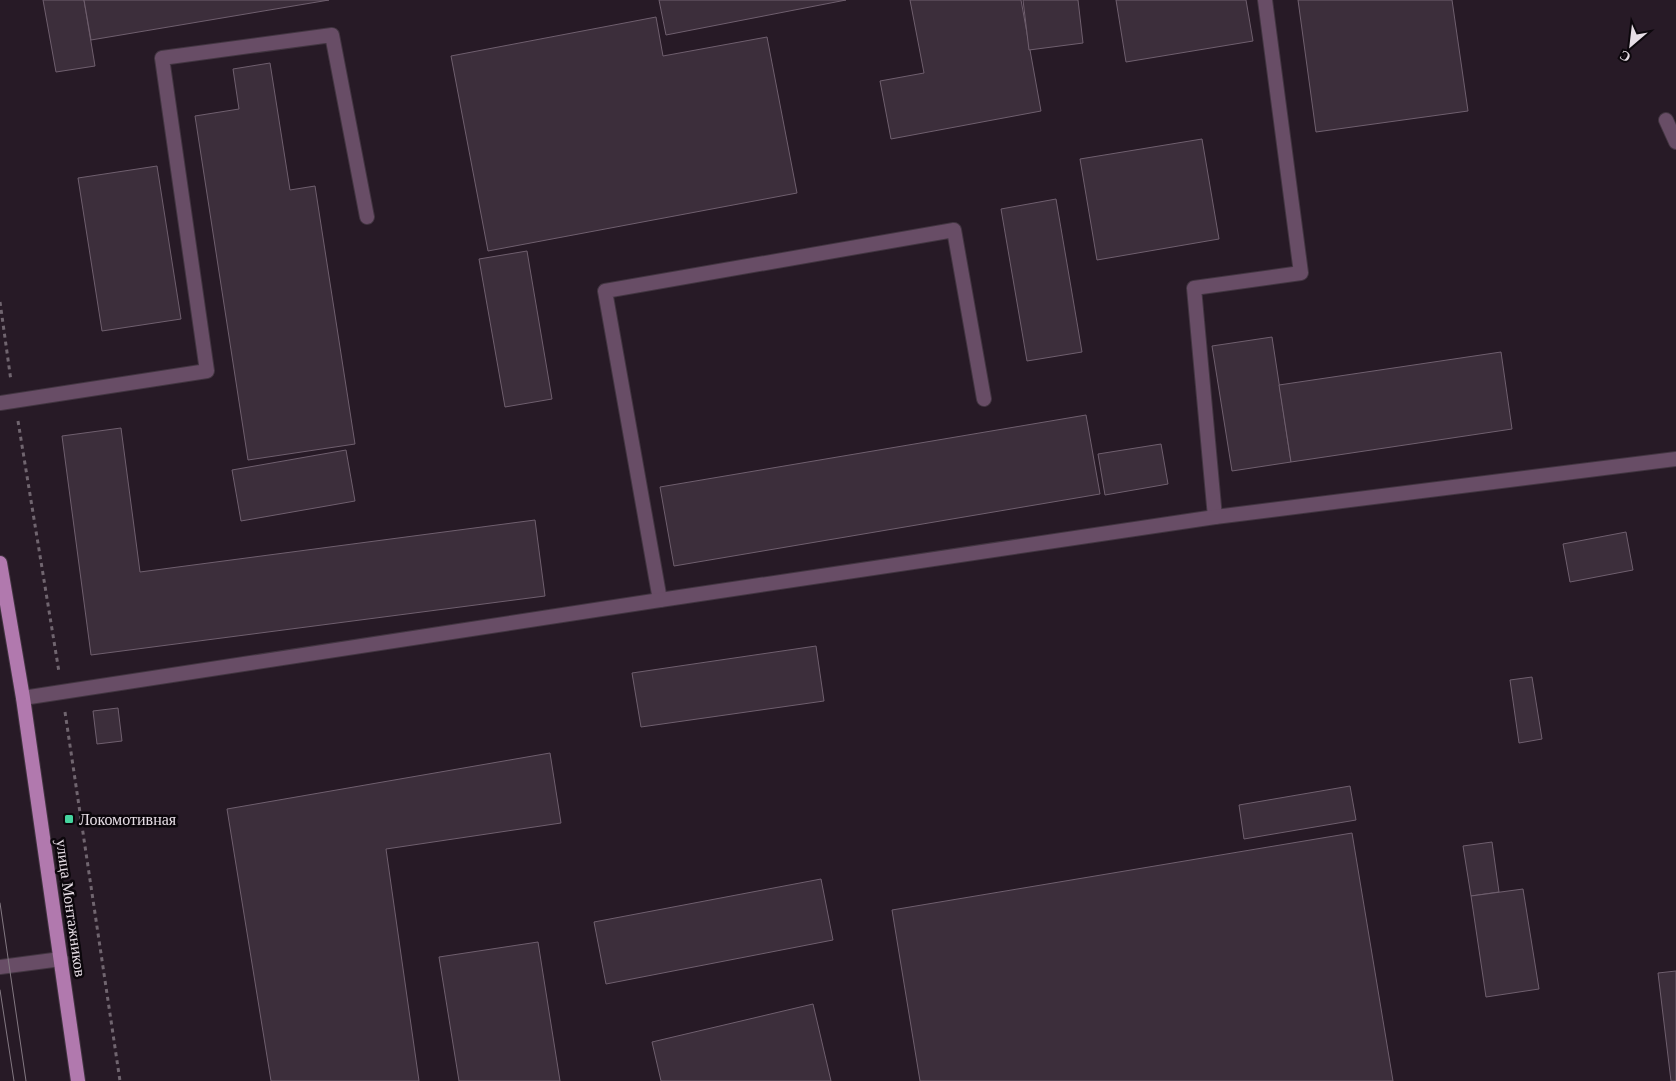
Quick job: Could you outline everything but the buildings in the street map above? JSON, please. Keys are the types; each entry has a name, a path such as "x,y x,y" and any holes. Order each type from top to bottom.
{"main road":[{"name":"улица Монтажников","path":"0,563 24,698 78,1081"}],"lane":[{"path":"1215,516 1194,288 1301,273 1265,0"},
{"path":"0,403 207,371 162,58 332,35 367,217"},
{"path":"1666,120 1676,142"},
{"path":"660,600 605,291 954,230 984,399"},
{"path":"24,698 1215,516 1676,459"},
{"path":"0,967 61,959"}],"tram line":[{"path":"0,903 26,1081"},
{"path":"0,990 14,1081"}],"place":[{"name":"Локомотивная","path":"69,819"}]}
